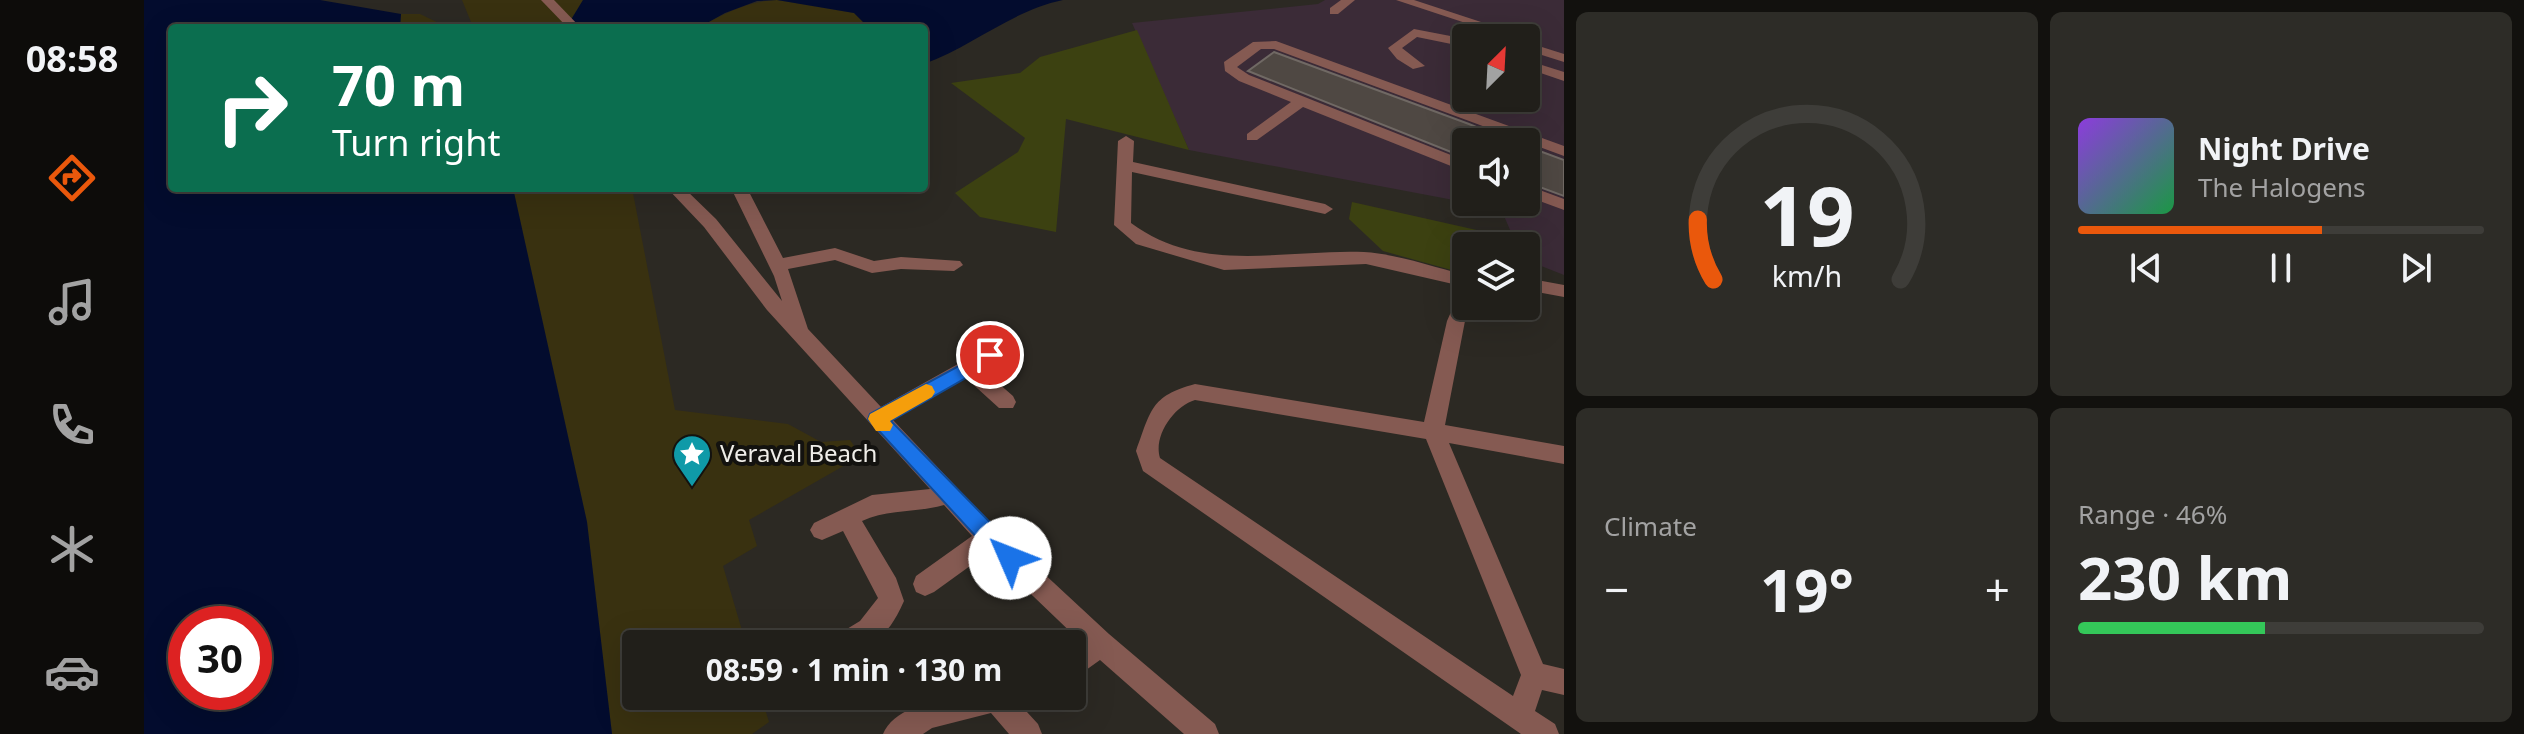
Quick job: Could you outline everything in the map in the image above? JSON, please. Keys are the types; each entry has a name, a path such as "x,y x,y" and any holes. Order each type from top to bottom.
{"street":[{"path":"547,0 571,24"},
{"path":"1334,11 1349,0"},
{"path":"1401,0 1415,10 1458,24"},
{"path":"1401,0 1479,24"},
{"path":"1418,66 1395,48 1414,33 1452,39"},
{"path":"1540,43 1564,51"},
{"path":"1452,161 1244,78 1230,68 1231,62 1258,45 1285,48 1564,151"},
{"path":"1540,50 1564,58"},
{"path":"1540,69 1564,77"},
{"path":"1252,137 1301,101"},
{"path":"1126,141 1122,225 1142,240 1235,266 1366,258 1452,278"},
{"path":"1124,165 1325,209"},
{"path":"679,192 710,223 774,305 989,538 1100,643 1205,734"},
{"path":"741,192 778,265 802,335"},
{"path":"1540,196 1564,205"},
{"path":"778,265 835,254 854,258 872,267 901,263 954,265"},
{"path":"1540,287 1564,291"},
{"path":"1456,320 1433,431 1534,675 1519,716"},
{"path":"877,419 990,355"},
{"path":"967,368 1006,402"},
{"path":"1545,734 1151,464 1147,451 1162,411 1176,397 1195,392 1564,455"},
{"path":"822,530 872,505 928,500 947,494"},
{"path":"847,517 887,586 891,601 869,630"},
{"path":"925,584 989,538"},
{"path":"1086,655 1100,643"},
{"path":"1534,675 1564,682"},
{"path":"897,734 927,716 950,710"},
{"path":"1010,710 1028,734"}],"shaded area":[{"path":"1325,0 1564,0 1564,275 1540,266 1540,232 1511,232 1504,216 1540,216 1540,128 1452,128 1452,200 1189,150 1132,23 1318,4"}],"green space":[{"path":"1137,30 1189,150 1066,119 1056,232 980,217 955,193 1018,152 1025,138 951,83 1020,73 1040,57"},
{"path":"1352,202 1481,232 1452,232 1452,270 1383,251 1349,219"}],"sand":[{"path":"462,0 583,0 568,24 467,24 471,22"},
{"path":"777,0 854,13 865,23 706,24 727,13"},
{"path":"401,14 420,14 441,24 400,24"},
{"name":"Veraval Beach","path":"514,192 633,192 675,410 788,424 821,442 850,440 861,456 749,520 757,546 723,566 742,630 622,630 622,710 765,710 769,722 752,734 612,734 587,522"}],"water":[{"path":"144,0 320,0 401,14 400,24 168,24 168,192 514,192 587,522 612,734 144,734"},
{"path":"583,0 777,0 757,1 705,24 568,24"},
{"path":"777,0 1063,0 1026,12 928,62 928,24 864,24 854,13"}],"building":[{"path":"1274,52 1479,128 1452,128 1452,152 1248,71"},
{"path":"1540,151 1564,160 1564,196 1540,187"}],"slow traffic":[{"path":"883,425 877,419 926,392"}],"place":[{"name":"Veraval Beach","path":"692,488"}],"route":[{"path":"990,355 877,419 1010,558"}]}
